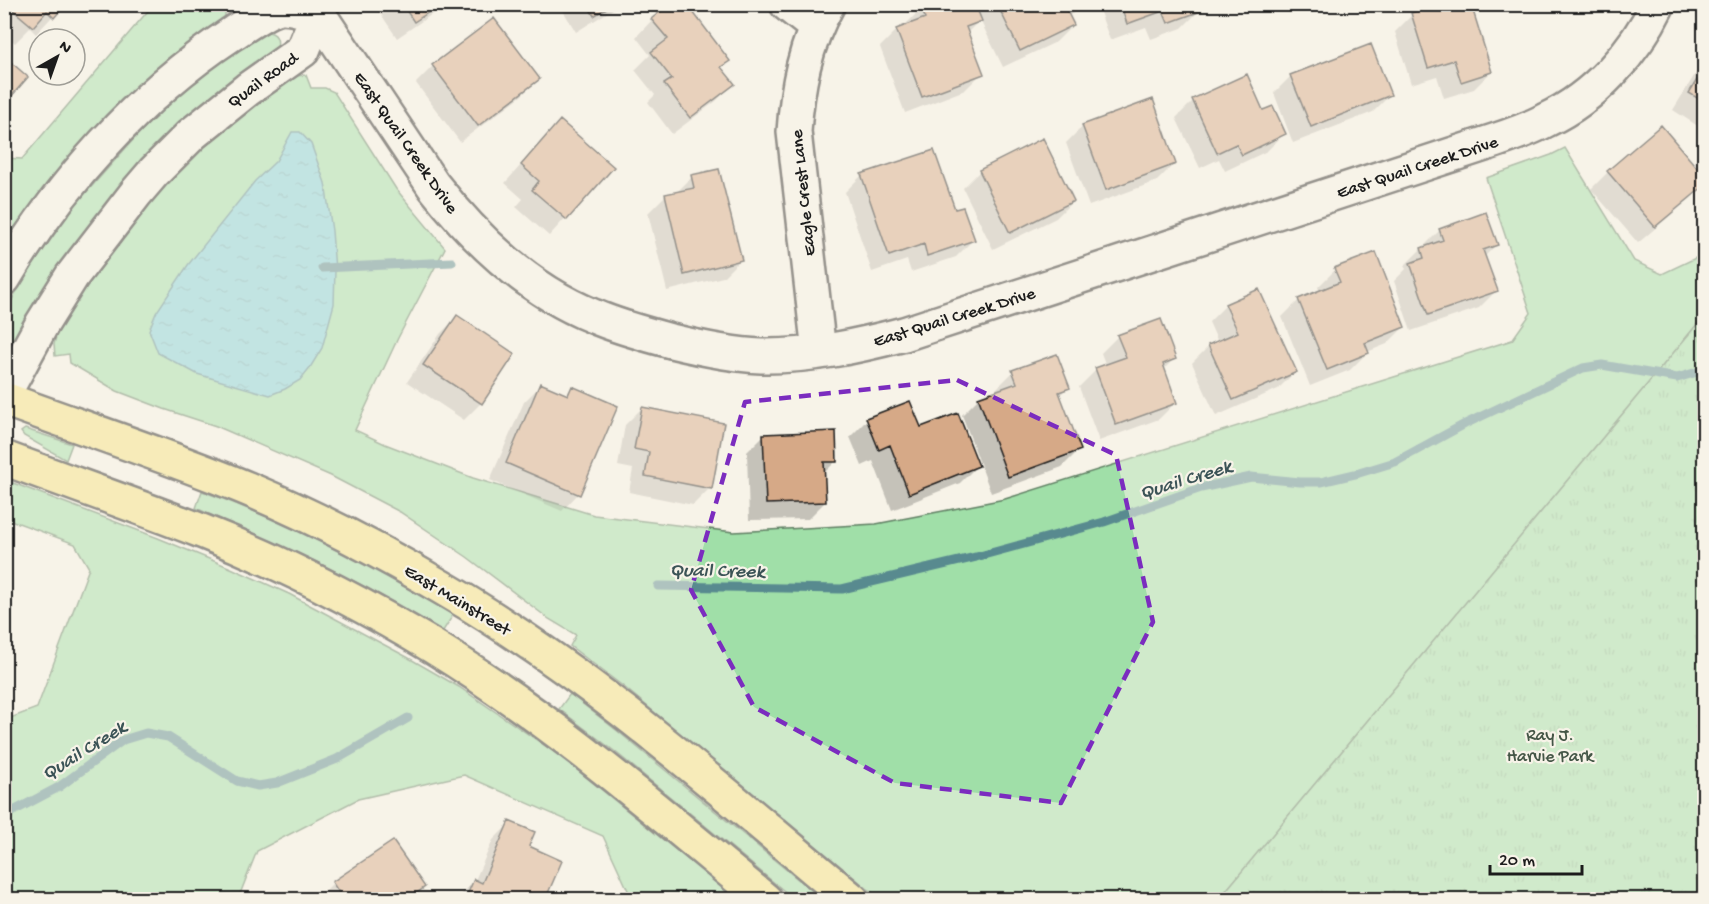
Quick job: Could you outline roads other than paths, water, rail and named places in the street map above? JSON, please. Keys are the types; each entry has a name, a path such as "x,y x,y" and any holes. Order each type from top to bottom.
{"main road":[{"name":"East Mainstreet","path":"4,399 256,493 342,533 448,591 524,639 600,693 852,900"},
{"path":"4,458 239,547 344,597 419,638 473,671 548,723 765,900"}],"street":[{"path":"787,4 822,16"},
{"name":"East Quail Creek Drive","path":"315,9 433,185 450,207 501,257 544,289 592,316 683,344 735,354 761,356 819,352 904,334 1522,131 1562,112 1593,90 1623,58 1647,25 1658,4"},
{"path":"4,278 41,222 76,177 141,105 213,46 247,24 279,7 315,9"},
{"name":"Quail Road","path":"4,394 42,324 72,276 136,193 198,128 303,50 315,9"},
{"name":"Eagle Crest Lane","path":"819,352 794,132 804,60 808,45 822,16"}],"water":[{"path":"292,132 300,132 311,144 325,183 335,270 334,304 322,348 311,366 300,380 270,395 197,374 158,353 149,330 156,313 188,265 255,181 276,161"}],"waterway":[{"path":"322,268 452,262"},
{"name":"Quail Creek","path":"658,586 842,589 976,557 1104,522 1201,488 1251,477 1321,482 1359,473 1395,462 1465,424 1583,368 1602,365 1677,378 1704,370"},
{"name":"Quail Creek","path":"4,816 59,787 123,740 146,733 168,737 237,781 258,786 277,783 337,759 408,718"}],"park label":[{"name":"Ray J. Harvie Park","path":"1550,744"}]}
